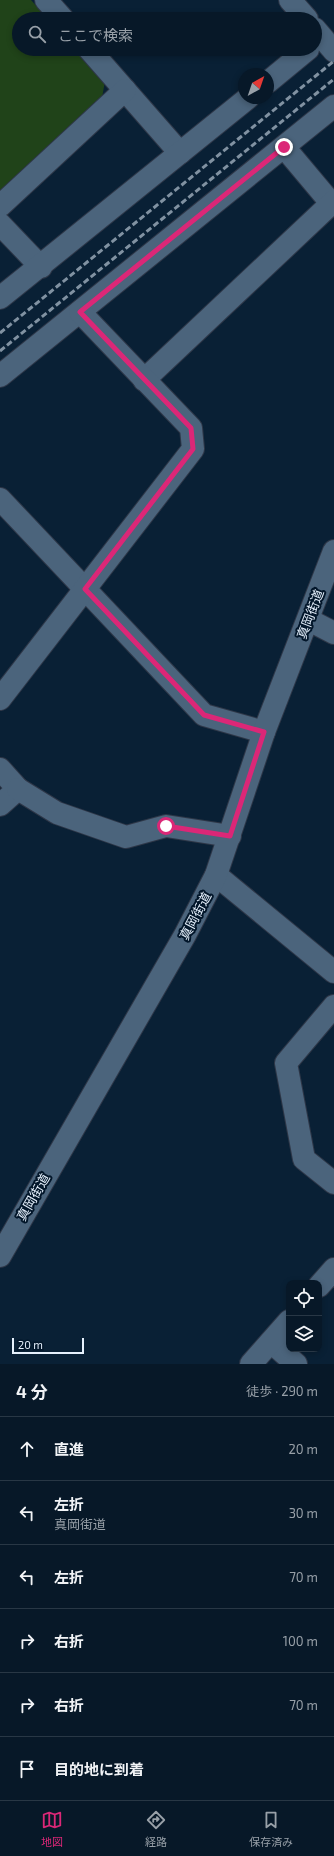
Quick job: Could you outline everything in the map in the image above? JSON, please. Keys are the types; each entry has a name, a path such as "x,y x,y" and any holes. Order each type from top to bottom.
{"street":[{"path":"46,0 57,12"},
{"path":"290,0 301,12"},
{"path":"95,56 180,153"},
{"path":"274,77 301,56"},
{"path":"0,206 125,90"},
{"path":"0,298 41,267 241,104"},
{"path":"0,376 334,106"},
{"path":"144,380 332,202 284,147"},
{"path":"0,224 41,267"},
{"path":"0,699 193,449 191,428 80,312"},
{"path":"0,499 204,715 264,732"},
{"name":"真岡街道","path":"0,1256 181,942 216,875 264,732 309,620 334,551"},
{"path":"309,620 334,633"},
{"path":"0,770 18,789 57,813 126,838 166,826 230,836"},
{"path":"0,806 18,789"},
{"path":"216,875 334,972"},
{"path":"334,1006 286,1063 304,1159 334,1183"},
{"path":"322,1283 334,1269"},
{"path":"251,1364 286,1324"},
{"path":"271,1342 296,1364"}],"green space":[{"path":"0,0 31,0 42,12 12,12 12,56 82,56 105,81 102,98 0,194"}],"railway":[{"path":"0,333 334,61"},
{"path":"0,351 334,79"}],"route":[{"path":"166,826 230,836 264,732 204,715 85,589 193,449 191,428 80,312 284,147"}]}
